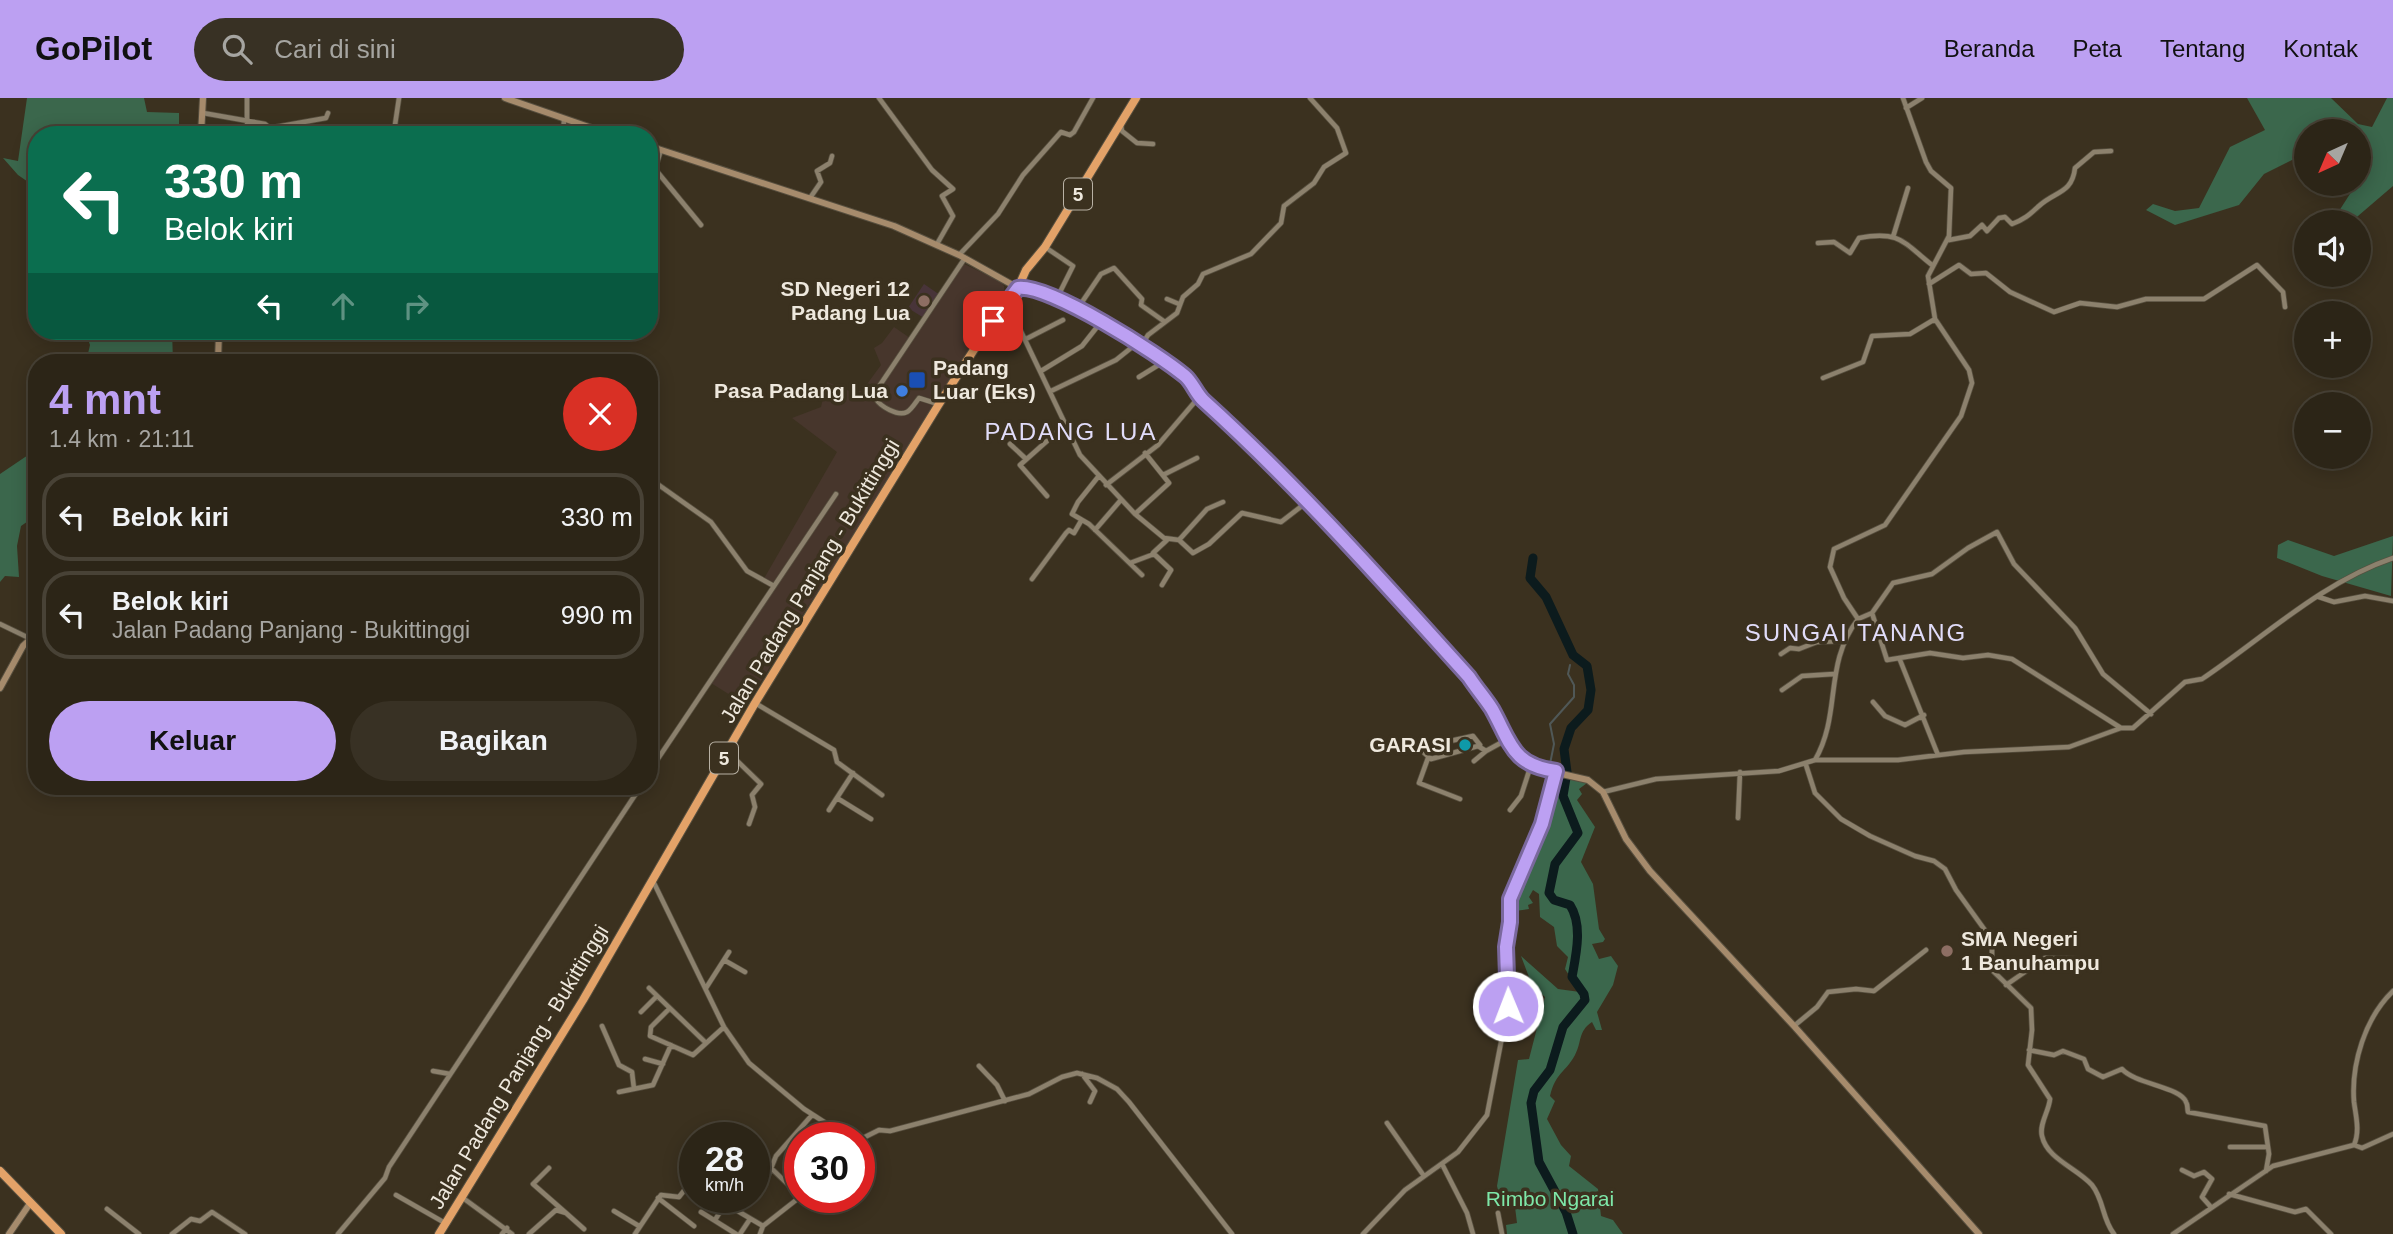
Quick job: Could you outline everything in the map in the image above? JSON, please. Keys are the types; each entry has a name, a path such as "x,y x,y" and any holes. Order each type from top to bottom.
{"highway":[{"name":"Jalan Padang Panjang - Bukittinggi","path":"439,1234 653,881 755,703 939,404 1006,300 1018,288 1026,270 1045,247 1136,98"},
{"path":"0,1171 61,1234"}],"main road":[{"path":"201,126 203,98"},
{"path":"505,98 583,126"},
{"path":"658,149 810,198 937,244 1018,288 1029,287 1077,309 1166,361 1189,379 1199,397 1274,465 1469,677 1491,709 1518,758 1531,765 1584,779 1603,792 1633,851 1696,923 1794,1026 1979,1234"},
{"path":"0,688 3,677 28,640"},
{"path":"9,1234 31,1202"}],"street":[{"path":"247,98 248,126"},
{"path":"395,125 399,98"},
{"path":"879,98 924,155 932,170 953,189 942,197 953,216 937,244"},
{"path":"939,404 919,398 907,412 902,413 885,408 876,399 880,385 962,256 998,214 1023,175 1061,132 1070,135 1074,132 1093,98"},
{"path":"1051,391 1116,360 1138,345 1177,313 1179,304 1206,272 1251,254 1281,223 1284,206 1314,183 1324,167 1346,153 1335,125 1310,98"},
{"path":"1858,619 1844,598 1830,567 1834,549 1885,525 1961,416 1972,383 1969,370 1936,319 1929,284 1932,265 1948,240 1951,188 1931,171 1903,98"},
{"path":"1906,108 1922,98"},
{"path":"202,113 261,126"},
{"path":"281,126 326,118 328,113"},
{"path":"564,120 564,126"},
{"path":"1120,121 1122,131 1138,143 1153,144"},
{"path":"658,158 661,150"},
{"path":"1948,240 1970,236 1982,225 1987,231 1999,218 2005,217 2012,224 2026,219 2039,205 2067,188 2074,179 2075,168 2094,152 2111,151"},
{"path":"810,198 821,182 817,171 830,163 832,156"},
{"path":"658,174 701,225"},
{"path":"1893,237 1908,188"},
{"path":"1818,243 1834,242 1850,253 1859,238 1893,237 1911,244 1932,265"},
{"path":"1045,247 1073,266 1056,298"},
{"path":"1929,284 1959,265 1971,274 1986,273 2010,292 2054,312 2080,303 2117,307 2146,299 2204,299 2257,265 2283,292 2286,307"},
{"path":"1077,309 1101,274 1114,268 1142,299 1140,305 1165,322"},
{"path":"1167,299 1179,304"},
{"path":"1006,300 1080,455 1120,501 1168,540"},
{"path":"1823,378 1863,362 1872,336 1910,334 1936,319"},
{"path":"1026,339 1063,320"},
{"path":"1041,371 1082,346 1101,322"},
{"path":"1139,377 1166,361"},
{"path":"1106,485 1158,445 1199,397"},
{"path":"1047,496 1020,467 1065,425"},
{"path":"1010,444 1026,459"},
{"path":"1135,514 1169,484 1145,453"},
{"path":"1163,475 1196,458"},
{"path":"1077,527 1072,511 1098,477"},
{"path":"658,484 711,522 747,571 774,586"},
{"path":"658,759 836,494"},
{"path":"1095,530 1120,501"},
{"path":"1130,563 1154,554 1154,551 1168,540 1179,540 1193,553 1209,544 1242,513 1281,522 1308,501"},
{"path":"1179,540 1207,509 1223,502"},
{"path":"1032,579 1064,535 1077,527 1095,530 1142,575"},
{"path":"1815,760 1829,731 1834,674 1842,641 1858,619 1872,613 1893,583 1932,574 1968,548 1997,532 2014,564 2075,628 2103,674 2151,714"},
{"path":"1154,554 1171,570 1162,584"},
{"path":"1603,792 1656,779 1779,771 1806,765 1815,760 1898,761 1938,755 2069,747 2121,728 2133,729 2185,682 2202,679 2318,596 2372,565 2393,558"},
{"path":"2318,596 2334,602 2356,595 2393,601"},
{"path":"1872,613 1885,659 1900,660 1930,653 1963,658 1988,655 2012,659 2121,728"},
{"path":"0,624 28,638"},
{"path":"1781,654 1790,648 1799,649 1816,642 1842,641"},
{"path":"1900,660 1938,755"},
{"path":"1782,690 1802,676 1834,674"},
{"path":"1873,702 1885,716 1905,725 1924,715"},
{"path":"755,703 834,750 837,762 882,795"},
{"path":"1418,748 1473,736 1486,751"},
{"path":"1410,740 1428,758"},
{"path":"1474,761 1506,740"},
{"path":"1428,758 1480,746"},
{"path":"727,751 761,784 752,795 755,807 749,824"},
{"path":"1428,758 1419,783 1460,799"},
{"path":"1510,810 1521,796 1531,765"},
{"path":"1806,765 1815,793 1841,819 1870,836 1922,859 1934,861 1945,869 1956,890 1992,940 1992,970 2031,1008 2029,1069 2050,1099 2042,1130 2045,1143 2049,1150 2091,1185 2096,1192 2103,1219 2114,1234"},
{"path":"1363,1234 1405,1190 1470,1140 1487,1115 1508,1006 1506,947 1510,899 1542,824 1556,771"},
{"path":"1738,817 1740,772"},
{"path":"829,810 853,773"},
{"path":"338,1234 385,1178 389,1167 635,795"},
{"path":"837,798 870,819"},
{"path":"653,881 724,1027 749,1063 823,1122"},
{"path":"1794,1026 1817,1007 1828,992 1856,989 1874,991 1926,950"},
{"path":"705,989 730,952"},
{"path":"2006,985 2045,958 2082,959"},
{"path":"724,960 745,972"},
{"path":"649,988 705,1042"},
{"path":"2354,1145 2358,1127 2353,1075 2371,1021 2393,991"},
{"path":"641,1013 656,997"},
{"path":"668,1009 649,1032 653,1038 693,1055 724,1027"},
{"path":"602,1027 619,1065 631,1069 634,1089"},
{"path":"619,1092 653,1085 671,1045"},
{"path":"2029,1049 2054,1055 2063,1051 2084,1059 2088,1069 2103,1077 2122,1069 2132,1079 2179,1094 2186,1101 2189,1112 2263,1125 2269,1154 2266,1172"},
{"path":"645,1059 663,1064"},
{"path":"979,1066 997,1085 1005,1101"},
{"path":"433,1071 450,1074"},
{"path":"1082,1074 1095,1091 1090,1102"},
{"path":"875,1132 890,1131 1005,1101 1029,1094 1062,1077 1082,1074 1117,1089 1232,1234"},
{"path":"784,1181 771,1168 776,1156 812,1115"},
{"path":"1387,1123 1424,1176"},
{"path":"2173,1234 2210,1206 2284,1161 2354,1145 2362,1148 2393,1134"},
{"path":"2230,1147 2266,1147"},
{"path":"1442,1164 1467,1213 1473,1234"},
{"path":"549,1168 533,1184 584,1229"},
{"path":"2182,1170 2194,1176 2204,1172 2212,1179 2202,1197 2210,1206"},
{"path":"635,1234 658,1198 665,1194 679,1197"},
{"path":"2229,1194 2295,1212 2306,1209 2331,1234"},
{"path":"396,1195 445,1223"},
{"path":"463,1198 513,1234"},
{"path":"658,1198 694,1226"},
{"path":"107,1209 139,1234"},
{"path":"529,1234 556,1210 566,1213"},
{"path":"614,1210 639,1226"},
{"path":"760,1234 763,1226 784,1210"},
{"path":"172,1234 191,1219 200,1221 212,1212 245,1234"},
{"path":"704,1213 738,1234 750,1219"},
{"path":"715,1220 719,1213"},
{"path":"740,1213 763,1226"},
{"path":"1498,1213 1502,1234"},
{"path":"502,1234 507,1228"}],"shaded area":[{"name":"Pasa Padang Lua","path":"964,264 1000,281 1004,286 1004,295 746,705 711,683 771,588 762,582 837,452 792,418 821,407 827,382 852,392 862,391 881,365 874,348 882,343 894,327 910,338 959,266"},
{"name":"SD Negeri 12 Padang Lua","path":"924,284 940,295 924,318 908,308"}],"green space":[{"path":"27,98 144,98 147,112 179,113 179,126 28,126 28,182 3,158 18,161"},
{"path":"2247,98 2331,98 2353,119 2294,119 2294,159 2264,174 2239,205 2175,225 2146,210 2153,204 2175,211 2199,208 2230,147 2265,130"},
{"path":"2387,98 2393,98 2393,186 2365,210 2340,210 2349,196 2371,196 2371,127"},
{"path":"88,340 172,340 173,354 88,354"},
{"path":"28,455 28,521 21,526 17,546 19,577 5,576 0,582 0,474"},
{"path":"2393,536 2391,596 2322,576 2277,558 2278,545 2288,540 2334,556"},
{"name":"Rimbo Ngarai","path":"1545,767 1591,780 1579,789 1582,794 1577,800 1595,827 1581,862 1593,884 1599,929 1605,939 1592,944 1599,959 1611,956 1618,966 1613,985 1597,1012 1602,1030 1596,1030 1592,1022 1584,1029 1575,1055 1552,1088 1550,1096 1555,1101 1547,1119 1561,1145 1571,1156 1569,1166 1598,1189 1601,1216 1613,1220 1623,1234 1507,1234 1506,1225 1517,1223 1514,1199 1501,1202 1497,1186 1518,1060 1529,1059 1545,997 1532,985 1521,956 1558,989 1580,992 1565,969 1568,957 1557,946 1554,927 1540,917 1539,894 1533,890 1529,897 1533,903 1528,905 1529,909 1515,911 1525,849 1546,804 1553,776"}],"waterway":[{"path":"1533,558 1530,578 1546,597 1573,655 1587,666 1591,690 1588,710 1571,728 1564,749 1567,772 1563,796 1578,833 1555,864 1549,893 1554,900 1570,905 1574,913 1577,940 1572,977 1585,1000 1563,1027 1550,1070 1534,1091 1531,1103 1539,1162 1566,1212 1573,1234"},
{"path":"1550,764 1554,744 1550,724 1574,697 1574,685 1568,674 1570,665"}],"place":[{"name":"SD Negeri 12 Padang Lua","path":"924,301"},
{"name":"Padang Luar (Eks)","path":"917,380"},
{"name":"Pasa Padang Lua","path":"902,391"},
{"name":"GARASI","path":"1465,745"},
{"name":"SMA Negeri 1 Banuhampu","path":"1947,951"}],"district":[{"name":"PADANG LUA","path":"1071,432"},
{"name":"SUNGAI TANANG","path":"1856,633"}],"route":[{"path":"993,321 1006,300 1018,288 1029,287 1077,309 1166,361 1189,379 1199,397 1274,465 1469,677 1491,709 1518,758 1540,769 1556,771 1542,824 1534,837 1510,899 1506,947 1508,1006"}]}
